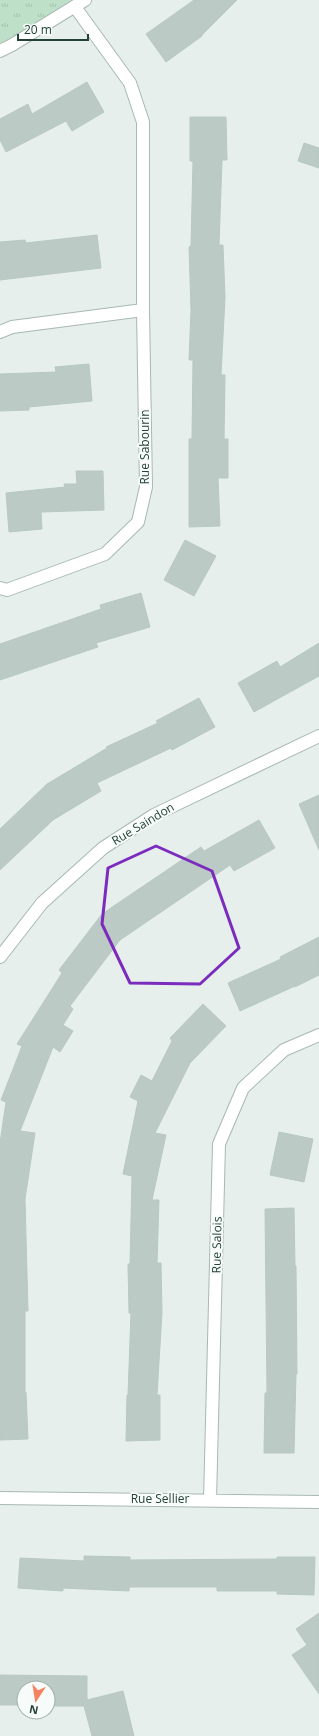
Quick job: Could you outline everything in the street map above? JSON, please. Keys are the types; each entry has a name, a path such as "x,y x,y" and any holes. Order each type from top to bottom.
{"street":[{"path":"0,51 84,0"},
{"name":"Rue Sabourin","path":"0,588 7,590 105,554 138,522 146,488 143,310 143,122 130,83 74,7"},
{"path":"0,332 12,327 143,310"},
{"name":"Rue Saindon","path":"0,957 42,903 103,848 154,814 319,736"},
{"name":"Rue Salois","path":"210,1500 219,1144 243,1088 284,1050 319,1035"},
{"name":"Rue Sellier","path":"0,1498 319,1502"}],"highlighted area":[{"path":"156,846 212,871 239,948 200,984 130,983 102,924 108,868"}],"green space":[{"path":"0,0 85,0 0,51"}],"building":[{"path":"194,0 237,0 202,36 166,62 146,34"},
{"path":"87,82 104,112 72,131 66,121 6,152 0,140 0,119 28,104 32,114"},
{"path":"190,117 226,117 227,160 222,160 219,245 223,245 225,297 221,375 225,375 224,439 228,439 228,478 218,478 220,526 189,527 189,439 192,439 193,360 189,360 191,311 189,247 191,246 193,161 190,161"},
{"path":"304,143 319,148 319,168 298,161"},
{"path":"97,235 101,268 0,280 0,242 25,240 26,243"},
{"path":"89,364 92,401 29,407 29,410 0,411 0,374 56,372 55,367"},
{"path":"76,471 103,471 104,510 41,512 42,529 9,532 6,493 65,487 64,484 77,484"},
{"path":"185,540 216,556 194,596 164,580"},
{"path":"141,593 150,627 96,643 98,647 0,680 0,644 101,609 100,605"},
{"path":"319,643 319,676 254,712 238,683 277,661 280,667"},
{"path":"199,698 215,727 172,750 171,748 97,783 101,791 53,820 0,870 0,829 47,784 107,748 106,747 158,723 156,721"},
{"path":"319,795 319,850 299,804"},
{"path":"259,820 275,848 234,871 230,865 120,940 70,1006 73,1009 63,1025 73,1031 60,1052 53,1047 20,1131 35,1133 25,1199 28,1311 25,1311 25,1392 28,1439 0,1440 0,1143 6,1102 1,1100 22,1046 17,1044 62,973 59,970 102,914 201,847 204,851"},
{"path":"319,937 319,975 240,1011 228,983 281,959 280,957"},
{"path":"203,1004 226,1026 190,1063 155,1133 166,1135 152,1200 159,1200 157,1263 161,1263 162,1312 157,1395 160,1395 160,1440 126,1441 131,1313 129,1313 128,1264 130,1264 132,1176 123,1174 138,1101 130,1097 141,1075 152,1081 172,1041 170,1038"},
{"path":"279,1132 313,1139 304,1182 270,1175"},
{"path":"294,1208 297,1374 294,1453 264,1453 265,1393 267,1393 265,1209"},
{"path":"84,1556 130,1557 130,1560 277,1559 277,1557 315,1557 314,1595 277,1594 277,1591 217,1591 217,1587 129,1587 129,1591 63,1588 63,1591 18,1588 20,1558 84,1561"},
{"path":"319,1613 319,1694 292,1655 307,1645 296,1629"},
{"path":"0,1675 87,1676 87,1700 123,1691 134,1736 92,1736 84,1706 56,1706 56,1680 16,1680 16,1705 0,1705"}]}
